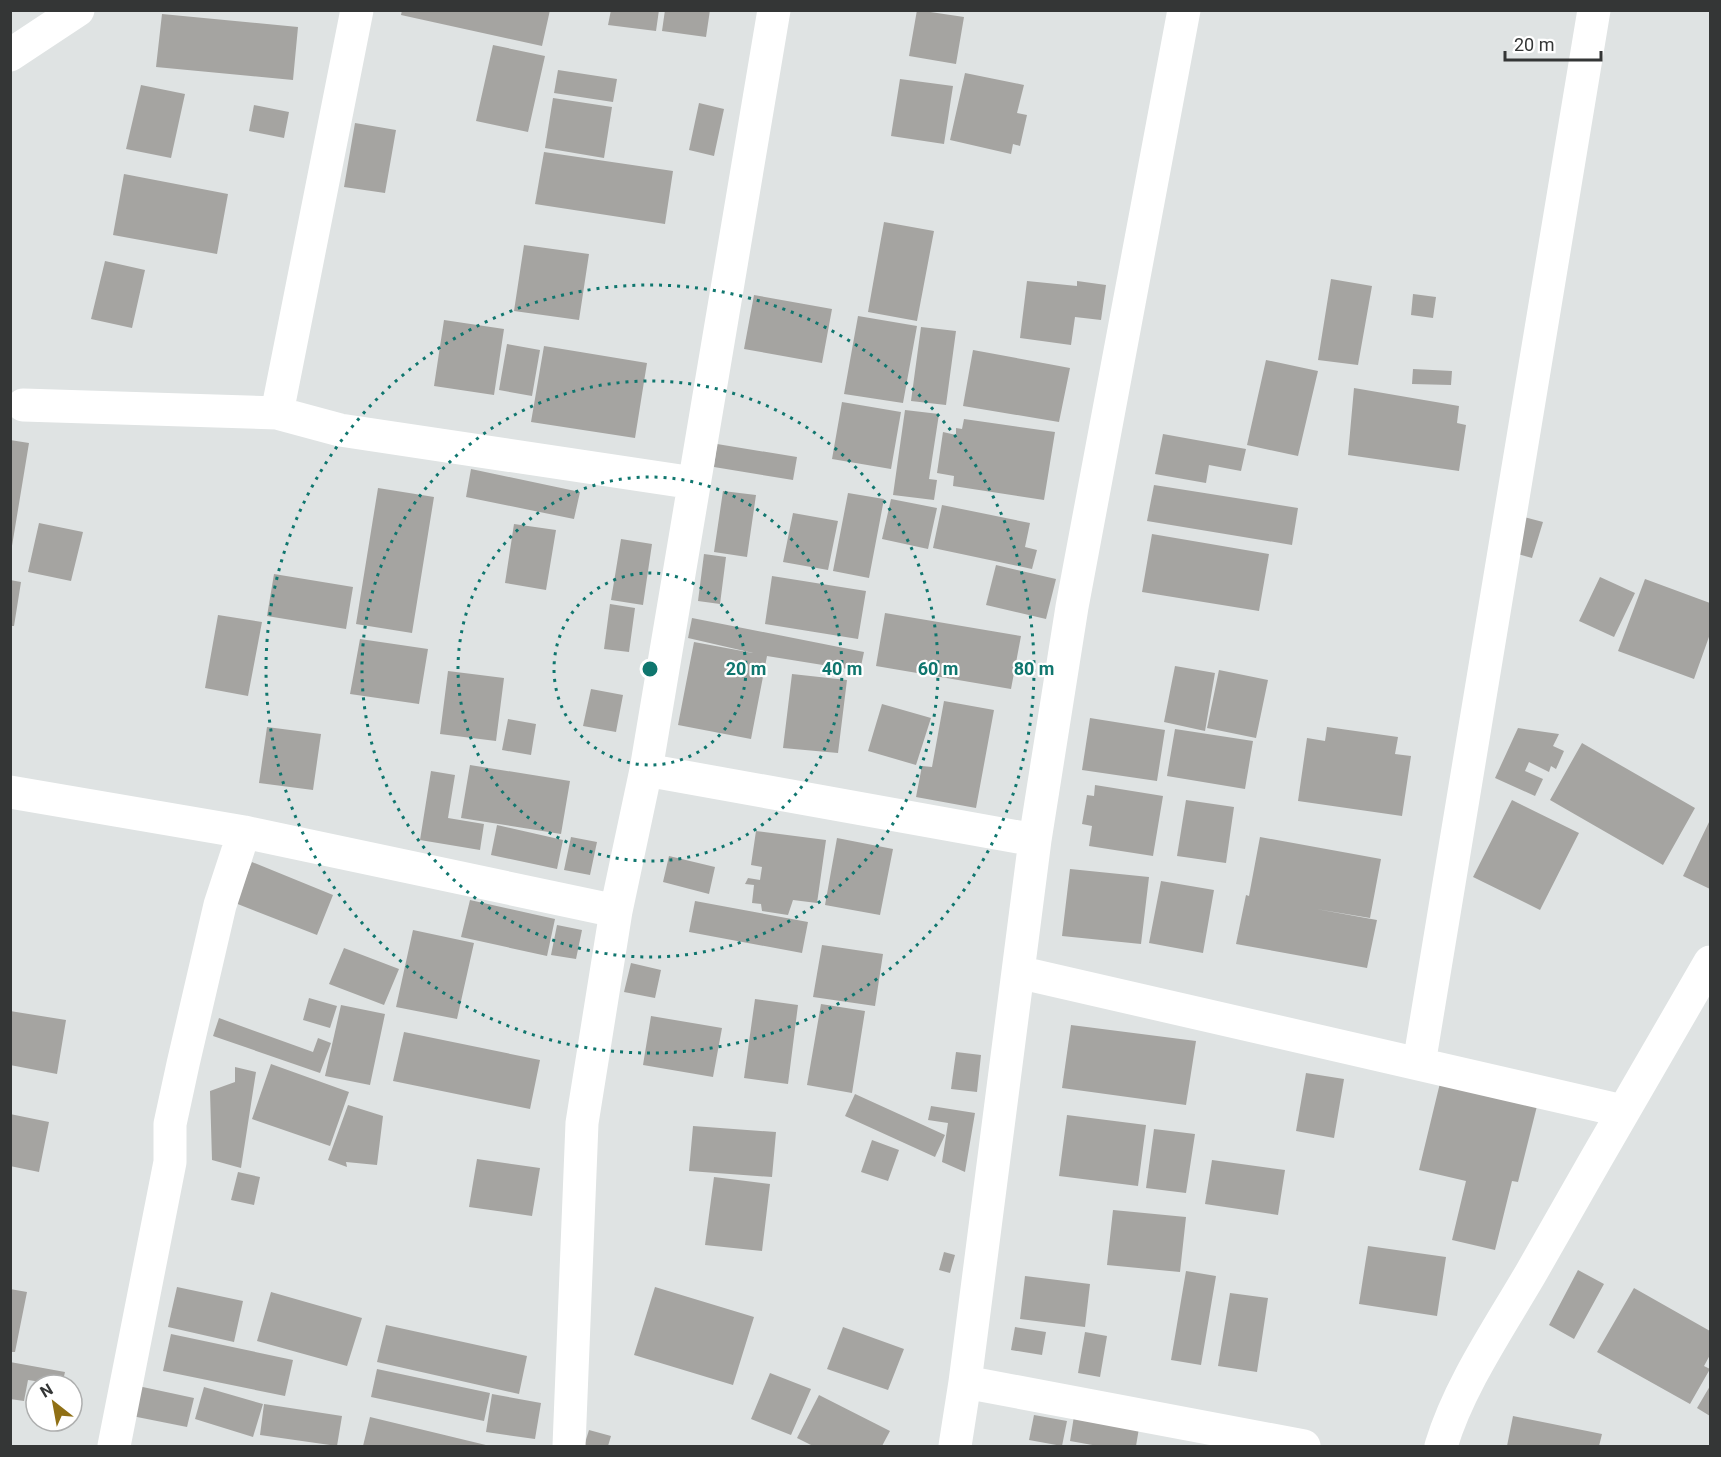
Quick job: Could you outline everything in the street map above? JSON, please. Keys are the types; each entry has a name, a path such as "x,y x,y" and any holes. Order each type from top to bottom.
{"street":[{"path":"10,55 78,10"},
{"path":"277,413 357,10"},
{"path":"569,1446 582,1123 616,911 646,770 774,10"},
{"path":"955,1446 1035,840 1072,607 1184,10"},
{"path":"1419,1064 1594,10"},
{"path":"23,405 277,413 340,430 694,483"},
{"path":"646,770 1035,840"},
{"path":"10,792 244,832 616,911"},
{"path":"114,1446 170,1162 170,1124 176,1094 220,904 244,832"},
{"path":"1441,1446 1449,1418 1710,962"},
{"path":"1018,972 1623,1111"},
{"path":"965,1382 1304,1446"}],"building":[{"path":"402,10 550,10 542,46 401,15"},
{"path":"611,10 659,10 656,31 608,25"},
{"path":"665,10 710,10 706,37 662,31"},
{"path":"917,10 964,17 956,64 909,56"},
{"path":"162,14 298,27 293,80 156,67"},
{"path":"493,45 545,56 528,132 476,121"},
{"path":"558,70 617,79 613,102 554,93"},
{"path":"965,73 1024,85 1017,113 1027,115 1020,146 1013,144 1011,154 950,140"},
{"path":"900,79 953,86 944,144 891,136"},
{"path":"141,85 185,94 171,158 126,149"},
{"path":"553,98 612,107 604,158 545,148"},
{"path":"699,103 724,109 714,156 689,150"},
{"path":"254,105 289,112 284,138 249,131"},
{"path":"355,123 396,130 385,193 344,187"},
{"path":"544,152 673,171 665,224 535,204"},
{"path":"124,174 228,194 217,254 113,235"},
{"path":"884,222 934,231 917,321 868,312"},
{"path":"524,245 589,254 579,320 514,311"},
{"path":"105,261 145,270 132,328 91,319"},
{"path":"1331,279 1372,286 1358,365 1318,360"},
{"path":"1027,281 1077,286 1077,281 1106,285 1101,320 1075,317 1071,345 1020,338"},
{"path":"1413,294 1436,297 1433,318 1411,315"},
{"path":"754,295 832,309 822,363 744,349"},
{"path":"858,316 917,326 903,403 844,394"},
{"path":"444,320 504,329 494,395 434,386"},
{"path":"921,327 956,331 946,405 911,401"},
{"path":"507,344 540,350 532,396 499,390"},
{"path":"544,346 647,363 635,438 531,422"},
{"path":"973,350 1070,368 1059,422 963,406"},
{"path":"1266,360 1318,371 1298,456 1247,445"},
{"path":"1413,369 1452,371 1451,385 1412,384"},
{"path":"1354,388 1459,406 1457,423 1466,425 1459,471 1348,455"},
{"path":"842,402 901,412 891,469 832,459"},
{"path":"905,410 939,414 929,479 937,480 934,500 893,495"},
{"path":"964,419 1055,432 1044,500 953,486 954,476 937,473 943,432 956,435 956,428 962,429"},
{"path":"1163,434 1246,449 1241,471 1209,465 1206,483 1155,474"},
{"path":"10,440 29,443 12,546 10,546"},
{"path":"717,444 797,457 793,480 714,467"},
{"path":"471,469 580,492 574,519 466,497"},
{"path":"1154,485 1298,508 1292,545 1147,521"},
{"path":"378,488 434,497 412,633 356,624"},
{"path":"723,491 756,495 747,557 714,552"},
{"path":"848,493 884,499 869,578 833,571"},
{"path":"891,499 937,508 928,549 882,539"},
{"path":"942,505 1030,523 1025,547 1037,550 1032,569 933,548"},
{"path":"793,513 838,521 828,570 783,562"},
{"path":"1520,516 1543,522 1532,558 1510,552"},
{"path":"39,523 83,532 71,581 28,572"},
{"path":"514,524 556,530 546,590 505,583"},
{"path":"1152,534 1269,554 1259,611 1142,592"},
{"path":"621,539 652,544 643,605 611,600"},
{"path":"704,554 726,557 720,604 698,601"},
{"path":"996,565 1056,579 1046,619 986,605"},
{"path":"274,574 353,587 346,629 267,616"},
{"path":"772,576 866,591 858,639 765,624"},
{"path":"1600,577 1635,593 1614,637 1579,621"},
{"path":"1645,579 1710,603 1710,634 1694,679 1618,651"},
{"path":"10,580 21,582 14,626 10,626"},
{"path":"610,604 635,608 629,652 604,649"},
{"path":"885,613 1021,636 1011,689 876,666"},
{"path":"218,615 262,622 248,696 205,688"},
{"path":"692,618 864,652 860,671 767,656 751,739 678,725 694,642 753,653 688,638"},
{"path":"360,639 428,649 419,704 350,694"},
{"path":"1175,666 1215,673 1205,731 1164,722"},
{"path":"1219,670 1268,680 1256,738 1207,728"},
{"path":"448,671 504,678 496,741 440,734"},
{"path":"792,674 847,680 838,753 783,748"},
{"path":"591,689 623,695 616,732 583,726"},
{"path":"944,701 994,710 976,808 916,797 922,766 932,767"},
{"path":"882,704 931,718 916,765 868,751"},
{"path":"1090,718 1165,730 1157,781 1082,770"},
{"path":"508,719 536,724 531,755 502,750"},
{"path":"267,727 321,734 313,790 259,783"},
{"path":"1327,727 1398,737 1395,754 1411,756 1402,816 1298,801 1307,738 1325,741"},
{"path":"1518,728 1559,734 1553,746 1564,751 1556,769 1551,766 1549,772 1529,762 1525,771 1543,779 1535,796 1495,778"},
{"path":"1175,729 1253,741 1245,789 1167,776"},
{"path":"1582,743 1695,808 1663,865 1550,800"},
{"path":"470,765 570,781 561,834 461,818"},
{"path":"431,771 455,775 448,818 484,824 480,850 420,840"},
{"path":"1095,785 1163,796 1153,856 1089,846 1092,826 1082,824 1087,795 1094,796"},
{"path":"1186,800 1234,807 1226,863 1177,856"},
{"path":"1512,800 1579,833 1540,910 1473,877"},
{"path":"1710,820 1710,889 1683,876"},
{"path":"497,825 563,840 557,869 491,855"},
{"path":"756,831 826,840 817,903 793,900 788,915 762,911 761,904 752,903 754,885 745,884 748,878 760,880 762,867 751,865"},
{"path":"571,837 597,842 590,875 564,870"},
{"path":"1260,837 1381,859 1370,918 1316,909 1377,920 1367,968 1236,944 1246,895 1249,896"},
{"path":"837,838 893,849 880,915 825,905"},
{"path":"669,856 715,867 709,894 663,882"},
{"path":"252,862 333,895 317,935 235,903"},
{"path":"1070,869 1149,877 1141,944 1062,936"},
{"path":"1161,881 1214,890 1203,953 1149,943"},
{"path":"470,900 555,919 547,956 461,937"},
{"path":"695,901 808,922 802,953 689,932"},
{"path":"557,925 582,930 576,959 551,955"},
{"path":"413,930 474,943 457,1019 396,1007"},
{"path":"822,945 883,954 875,1006 813,997"},
{"path":"344,948 399,969 384,1005 329,984"},
{"path":"631,963 661,970 655,998 624,992"},
{"path":"309,998 337,1006 330,1028 303,1020"},
{"path":"755,999 798,1005 788,1084 744,1078"},
{"path":"821,1004 865,1011 852,1093 807,1085"},
{"path":"341,1005 385,1014 370,1085 325,1076"},
{"path":"10,1011 66,1020 57,1074 10,1065"},
{"path":"651,1016 722,1028 713,1077 643,1065"},
{"path":"219,1018 313,1052 318,1038 331,1043 320,1073 213,1036"},
{"path":"1071,1025 1196,1041 1186,1105 1062,1088"},
{"path":"404,1032 540,1060 530,1109 393,1081"},
{"path":"956,1052 981,1055 977,1092 951,1089"},
{"path":"271,1064 349,1092 330,1146 252,1119"},
{"path":"235,1067 256,1072 241,1168 212,1160 210,1091 235,1082"},
{"path":"1306,1073 1344,1079 1334,1138 1296,1131"},
{"path":"1440,1083 1537,1106 1518,1182 1512,1181 1495,1250 1452,1240 1466,1181 1419,1170"},
{"path":"855,1094 945,1135 935,1157 845,1116"},
{"path":"348,1105 383,1116 377,1165 346,1162 347,1167 328,1160"},
{"path":"931,1106 975,1113 965,1172 942,1162 948,1123 928,1120"},
{"path":"10,1114 49,1122 39,1172 10,1166"},
{"path":"1067,1115 1146,1125 1138,1186 1059,1176"},
{"path":"693,1126 776,1132 772,1177 689,1171"},
{"path":"1154,1129 1195,1134 1186,1193 1146,1188"},
{"path":"872,1140 899,1150 888,1181 861,1172"},
{"path":"477,1159 540,1168 532,1216 469,1207"},
{"path":"1212,1160 1285,1170 1278,1215 1205,1204"},
{"path":"238,1172 260,1177 254,1205 231,1200"},
{"path":"714,1177 770,1184 762,1251 705,1245"},
{"path":"1113,1210 1186,1217 1180,1272 1107,1265"},
{"path":"1368,1246 1446,1257 1437,1316 1359,1304"},
{"path":"944,1252 955,1255 950,1273 939,1270"},
{"path":"1578,1270 1604,1284 1574,1339 1549,1325"},
{"path":"1186,1271 1216,1276 1201,1365 1171,1360"},
{"path":"1025,1276 1090,1284 1085,1327 1020,1319"},
{"path":"177,1287 243,1301 234,1342 168,1327"},
{"path":"655,1287 754,1317 733,1385 634,1355"},
{"path":"1634,1288 1710,1331 1710,1355 1704,1366 1710,1369 1690,1404 1597,1352"},
{"path":"10,1289 27,1292 15,1352 10,1352"},
{"path":"271,1292 362,1318 347,1366 257,1341"},
{"path":"1230,1293 1268,1298 1257,1372 1218,1366"},
{"path":"386,1325 527,1356 519,1394 377,1362"},
{"path":"843,1327 904,1349 888,1390 827,1369"},
{"path":"1015,1327 1046,1332 1042,1355 1011,1350"},
{"path":"1085,1332 1107,1336 1100,1377 1078,1373"},
{"path":"171,1334 293,1360 285,1396 163,1371"},
{"path":"10,1362 65,1372 24,1373 24,1401 10,1399"},
{"path":"377,1369 490,1393 484,1421 371,1397"},
{"path":"770,1373 811,1389 791,1435 751,1419"},
{"path":"138,1386 194,1398 187,1427 132,1416"},
{"path":"1710,1386 1710,1416 1697,1408"},
{"path":"204,1387 263,1404 253,1437 195,1419"},
{"path":"492,1394 541,1403 535,1439 486,1432"},
{"path":"819,1395 890,1431 882,1446 813,1446 797,1438"},
{"path":"264,1404 342,1416 337,1446 260,1435"},
{"path":"1034,1415 1067,1421 1062,1446 1029,1440"},
{"path":"1074,1416 1139,1428 1136,1446 1098,1446 1070,1441"},
{"path":"1513,1416 1602,1434 1599,1446 1507,1446"},
{"path":"370,1417 490,1446 363,1446"},
{"path":"589,1430 611,1436 608,1446 584,1446"}]}
